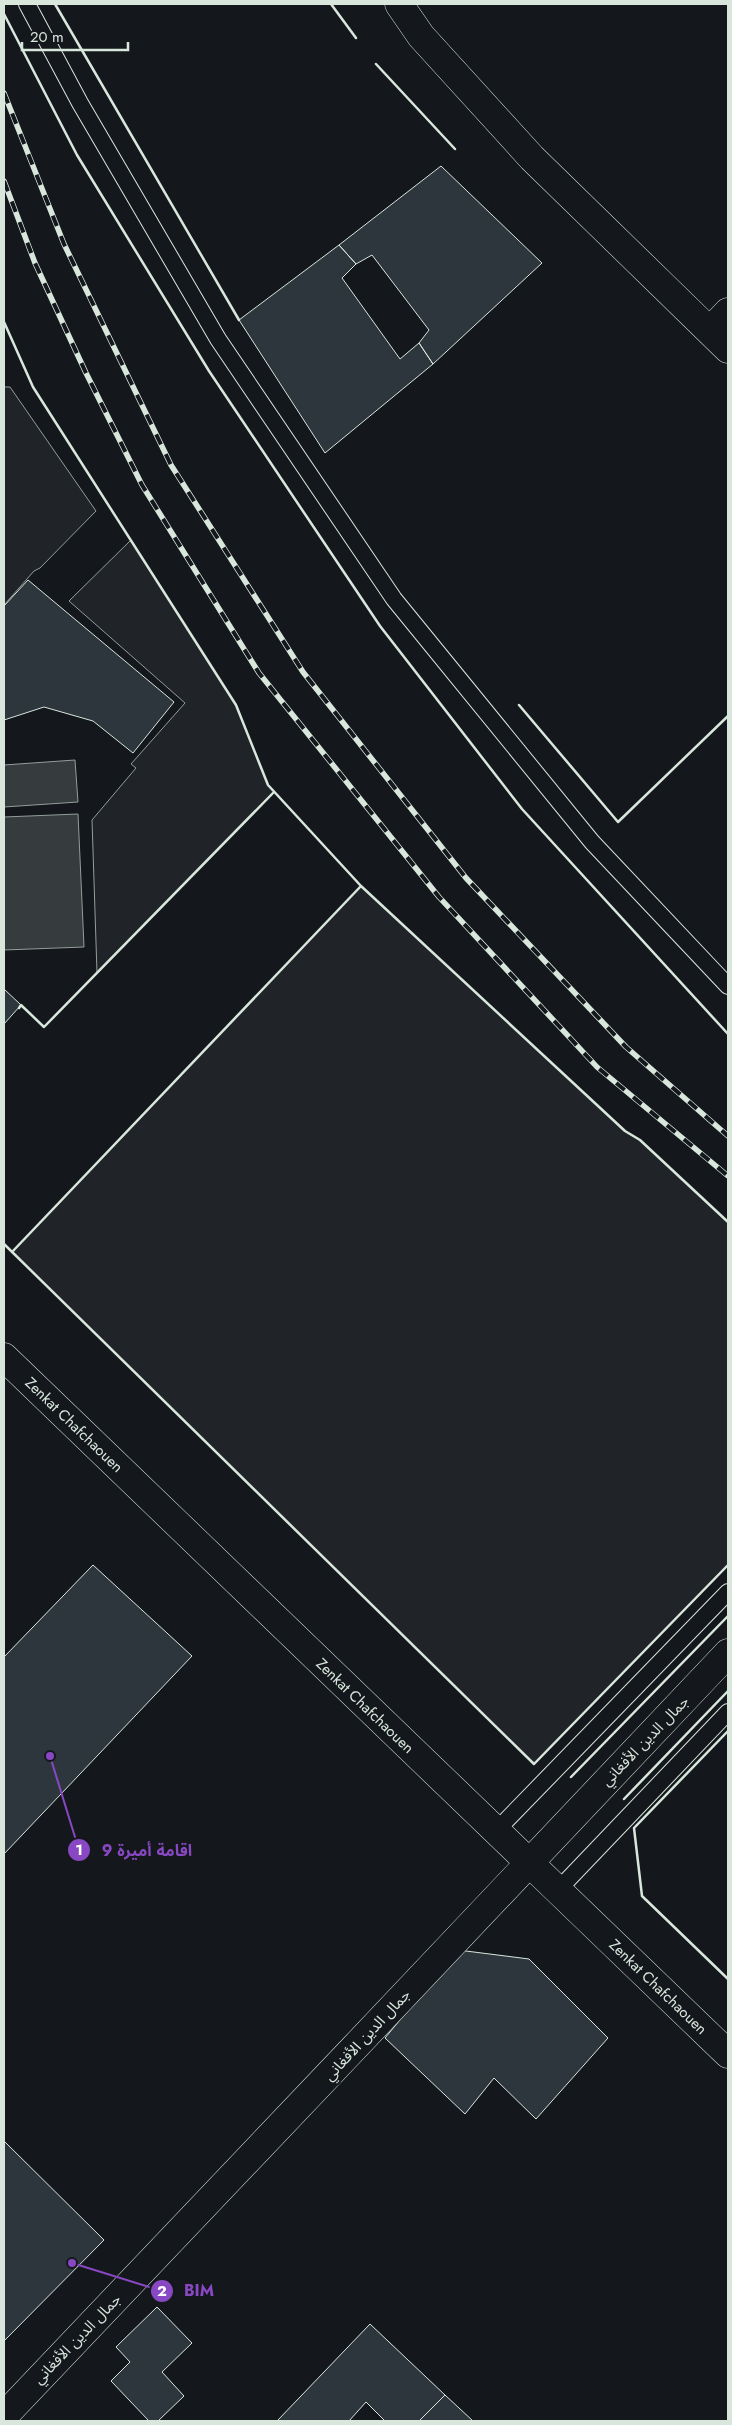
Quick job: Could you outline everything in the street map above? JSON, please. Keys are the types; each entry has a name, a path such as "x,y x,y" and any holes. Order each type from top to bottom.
{"street":[{"path":"399,4 421,36 532,158 722,331"},
{"name":"Zenkat Chafchaouen","path":"4,1357 495,1832 529,1862 728,2054"},
{"name":"جمال الدين الأفغاني","path":"4,2416 232,2178 728,1653"}],"lane":[{"path":"27,4 80,103 218,339 394,599 592,842 728,986"},
{"path":"495,1832 728,1592"},
{"path":"558,1890 728,1712"}],"shaded area":[{"path":"4,387 10,387 96,511 40,568 34,571 4,605"},
{"path":"131,540 236,705 268,785 274,792 97,973 92,820 136,768 131,764 185,703 69,601"},
{"path":"75,760 78,802 4,807 4,765"},
{"path":"78,814 84,947 4,950 4,817"},
{"path":"361,886 625,1131 640,1140 728,1222 728,1565 534,1764 12,1252"}],"building":[{"path":"441,166 542,263 433,364 419,343 429,330 372,255 356,264 339,245"},
{"path":"339,245 356,264 342,278 400,359 419,343 433,364 325,453 239,320"},
{"path":"28,580 174,702 133,753 93,721 44,707 4,720 4,606"},
{"path":"4,989 21,1005 4,1024"},
{"path":"93,1565 192,1656 4,1854 4,1657"},
{"path":"458,1950 529,1959 608,2038 536,2119 494,2078 465,2114 385,2038"},
{"path":"4,2141 104,2240 4,2341"},
{"path":"157,2307 192,2343 162,2372 184,2396 158,2421 149,2421 111,2381 130,2362 116,2347"},
{"path":"370,2324 445,2395 419,2421 385,2421 366,2402 349,2421 277,2421"},
{"path":"445,2395 473,2421 419,2421"}],"railway":[{"path":"4,93 64,244 171,465 303,672 466,878 626,1047 728,1136"},
{"path":"4,181 35,263 86,373 142,485 259,673 439,897 597,1067 728,1176"}],"wall":[{"path":"55,4 239,320"},
{"path":"331,4 356,38"},
{"path":"4,14 77,155 209,371 380,626 522,809 728,1034"},
{"path":"376,64 455,149"},
{"path":"4,322 33,387 236,705 268,785 361,886 625,1131 640,1140 728,1222"},
{"path":"519,705 618,822 728,716"},
{"path":"19,1008 21,1005 44,1027 274,792"},
{"path":"12,1252 361,886"},
{"path":"4,1244 534,1764 728,1565"},
{"path":"571,1777 728,1616"},
{"path":"624,1799 728,1691"},
{"path":"728,1731 634,1828 642,1896 728,1979"}],"place":[{"name":"اقامة أميرة 9","path":"50,1756"},
{"name":"BIM","path":"72,2263"}]}
